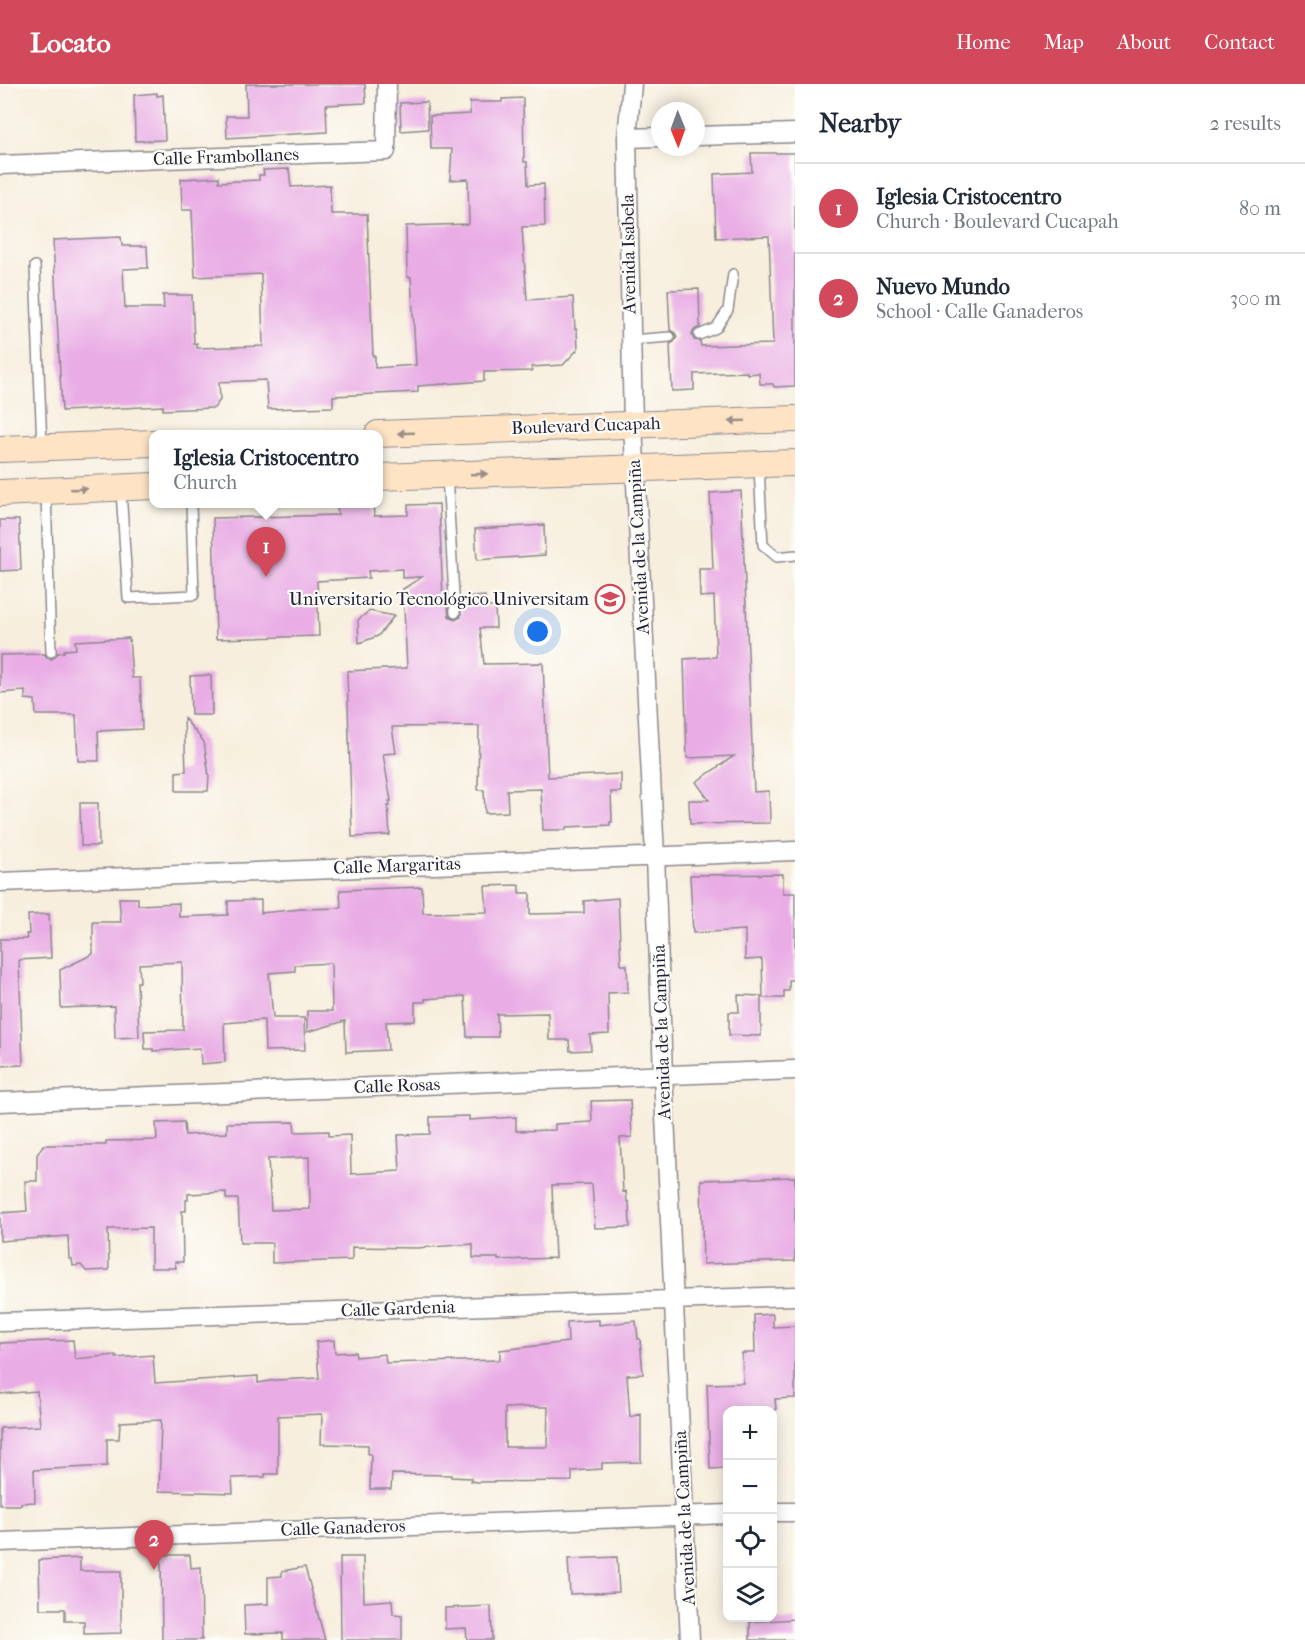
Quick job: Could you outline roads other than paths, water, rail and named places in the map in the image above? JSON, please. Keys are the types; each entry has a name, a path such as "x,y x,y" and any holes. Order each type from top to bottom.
{"main road":[{"name":"Boulevard Cucapah","path":"383,435 795,418"},
{"path":"0,449 149,443"},
{"path":"383,477 795,463"},
{"path":"0,493 149,486"}],"street":[{"name":"Calle Frambollanes","path":"0,165 386,151 387,84"},
{"name":"Avenida Isabela","path":"632,84 627,138 633,425"},
{"path":"705,136 795,133"},
{"path":"627,138 651,137"},
{"name":"Avenida de la Campiña","path":"633,425 656,856 663,1074 686,1516 690,1640"},
{"name":"Calle Margaritas","path":"0,882 795,851"},
{"name":"Calle Rosas","path":"0,1102 795,1070"},
{"name":"Calle Gardenia","path":"0,1322 795,1296"},
{"path":"777,1512 795,1512"},
{"name":"Calle Ganaderos","path":"0,1542 723,1514"}],"lane":[{"path":"35,266 42,447"},
{"path":"699,335 716,328 728,310 733,274"},
{"path":"631,340 670,337"},
{"path":"759,464 763,545 777,557 795,555"},
{"path":"447,475 455,613"},
{"path":"121,488 128,598 194,594 190,508"},
{"path":"46,491 51,652"}],"place":[{"name":"Iglesia Cristocentro","path":"266,577"},
{"name":"Universitario Tecnológico Universitam","path":"610,599"},
{"name":"Nuevo Mundo","path":"154,1570"}]}
